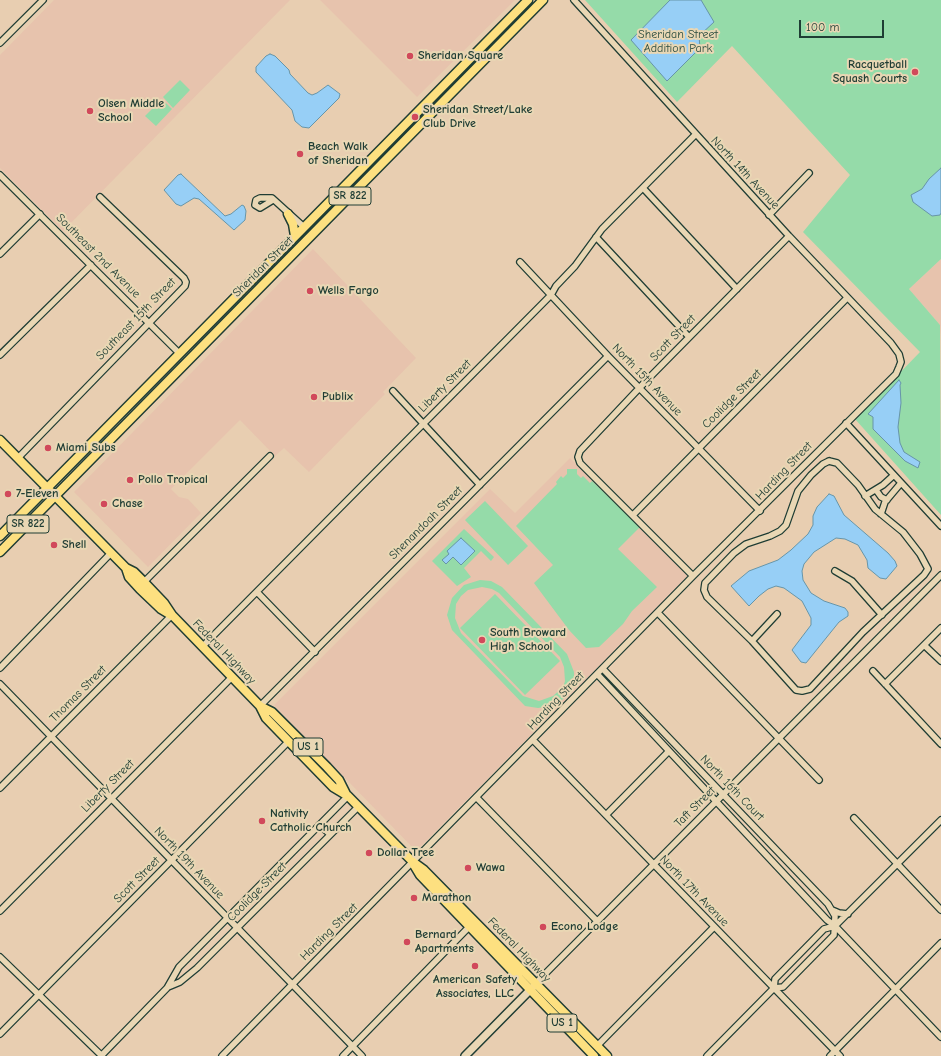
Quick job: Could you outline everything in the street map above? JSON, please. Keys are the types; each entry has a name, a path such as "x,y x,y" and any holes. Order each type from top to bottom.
{"main road":[{"name":"Sheridan Street","path":"0,536 528,0"},
{"name":"Sheridan Street","path":"0,552 379,165 543,0"},
{"path":"433,111 435,102 474,63 476,53"},
{"path":"379,165 384,154 427,110 428,101"},
{"path":"321,225 322,213 354,181 364,165"},
{"path":"288,214 293,224 295,236"},
{"path":"260,286 266,275 304,235 304,227"},
{"name":"US 1","path":"0,440 47,488"},
{"name":"Federal Highway","path":"47,488 126,568 134,572 144,582 164,603 172,615 260,706 266,718 333,787 348,796"},
{"name":"Federal Highway","path":"126,568 129,577 140,589 161,610 172,615"},
{"name":"Federal Highway","path":"260,706 272,712 327,766 339,780 348,796 358,807 413,862 424,870 532,988 590,1055"},
{"name":"Federal Highway","path":"413,862 420,875 469,927 532,988 607,1056"}],"street":[{"path":"0,43 43,0"},
{"name":"North 14th Avenue","path":"574,0 769,215 896,348 900,359"},
{"name":"Liberty Street","path":"202,647 551,295 556,286 575,266 596,236 695,135"},
{"path":"769,215 809,173"},
{"name":"Southeast 2nd Avenue","path":"0,175 180,354"},
{"path":"643,188 737,289"},
{"name":"Southeast 15th Street","path":"18,458 148,322 185,286 186,282 178,273 100,197"},
{"path":"272,199 265,203 261,208 255,206 256,200 266,197 272,199 304,227"},
{"path":"0,254 40,214"},
{"path":"596,236 690,337"},
{"name":"Scott Street","path":"633,515 580,463 578,457 580,451 789,236"},
{"name":"North 15th Avenue","path":"520,262 608,356 760,511"},
{"path":"0,355 91,265"},
{"name":"Coolidge Street","path":"633,515 847,298"},
{"name":"Shenandoah Street","path":"260,706 608,356"},
{"name":"Harding Street","path":"222,1056 476,797 534,741 693,576 896,374 899,368 900,359"},
{"path":"393,391 480,485"},
{"path":"846,423 941,526"},
{"path":"144,582 270,456"},
{"path":"829,461 837,463 865,496 881,514 903,532 920,554 928,569 924,575 863,632 810,689 802,691 796,690 752,641 707,597 704,590 705,583 734,553 746,544 780,531 786,525 798,491 815,472 829,461"},
{"path":"865,496 876,490 894,475"},
{"path":"881,514 887,500 901,483"},
{"path":"876,490 881,497 887,500"},
{"path":"633,515 693,576"},
{"path":"0,668 111,553"},
{"path":"835,571 852,581 882,615"},
{"name":"Taft Street","path":"465,1056 653,864 941,575"},
{"path":"257,592 315,652"},
{"path":"658,612 820,780"},
{"path":"752,641 777,614"},
{"name":"Thomas Street","path":"0,788 172,615"},
{"path":"885,684 941,628"},
{"path":"924,645 941,661"},
{"name":"North 16th Court","path":"603,669 832,910 835,916 836,926"},
{"path":"873,671 941,744"},
{"name":"North 16th Court","path":"598,674 669,752 717,800 827,920 836,926 941,1037"},
{"name":"Liberty Street","path":"0,911 232,677"},
{"name":"North 19th Avenue","path":"0,684 50,738 362,1056"},
{"name":"Scott Street","path":"0,1034 289,741"},
{"name":"North 17th Avenue","path":"534,741 840,1056"},
{"path":"606,815 669,752"},
{"name":"Coolidge Street","path":"101,1056 167,988 179,967 348,796"},
{"path":"476,797 597,921"},
{"name":"Coolidge Street","path":"167,988 188,977 358,807"},
{"path":"854,818 941,910"},
{"path":"708,1056 774,988 775,979 824,929 836,926 941,820"},
{"path":"319,825 330,834"},
{"path":"832,910 839,913 848,914"},
{"path":"774,988 783,987 834,935 836,926"},
{"path":"343,1056 469,927"},
{"path":"597,1046 714,927"},
{"path":"830,1056 941,943"},
{"path":"0,958 101,1056"}],"shaded area":[{"name":"Olsen Middle School","path":"54,0 290,0 63,231 0,168 0,55"},
{"name":"Sheridan Square","path":"320,0 515,0 417,97"},
{"path":"313,249 416,358 383,392 385,394 309,472 284,448 275,456 240,420 171,489 179,497 188,499 201,513 148,567 74,492"},
{"path":"941,259 941,337 940,325 909,289"},
{"name":"South Broward High School","path":"570,458 688,576 416,851 274,705 490,489 515,513"}],"green space":[{"name":"Sheridan Street Addition Park","path":"585,0 941,0 941,259 909,289 940,325 941,515 855,419 920,352 803,232 850,175 732,46 677,102"},
{"path":"180,80 190,90 173,108 163,97"},
{"path":"162,99 172,109 156,126 145,116"},
{"path":"567,469 577,469 577,474 581,478 583,476 590,483 592,481 640,527 618,549 657,587 632,611 623,624 599,647 586,648 569,630 534,583 553,565 516,526 557,484 556,482 561,476 563,478 567,474"},
{"path":"485,501 528,546 508,565 465,520"},
{"path":"464,529 494,557 491,561 481,551 464,568 471,577 457,586 432,561"},
{"path":"480,580 491,581 502,587 567,654 574,672 574,684 570,692 557,705 538,708 525,706 452,630 447,615 452,598 464,585","holes":["482,587 492,589 499,593 560,657 564,667 565,681 563,687 553,696 539,701 523,696 461,633 455,618 456,604 461,596 468,590"]},
{"path":"495,594 560,661 525,695 460,628"}],"water":[{"path":"670,0 701,0 714,22 699,36 700,48 667,81 631,40"},
{"path":"270,54 275,56 289,70 290,74 308,93 312,95 317,93 328,85 340,94 339,98 309,128 302,127 295,121 292,110 256,72 256,67 266,56"},
{"path":"941,168 941,213 940,215 932,216 913,202 911,195 922,189 929,179"},
{"path":"181,174 225,216 231,214 242,205 244,206 246,211 245,220 234,230 199,199 194,198 181,206 176,204 164,190 178,175"},
{"path":"899,380 901,383 901,403 898,427 900,443 904,452 920,462 918,468 905,461 873,429 873,417 868,414"},
{"path":"829,494 834,496 844,515 888,553 895,561 897,566 886,579 880,578 868,568 867,560 858,545 845,539 836,538 814,552 804,564 802,571 803,580 811,593 824,601 845,608 848,612 848,616 839,622 806,663 801,662 792,650 811,625 811,618 802,601 784,588 776,586 768,589 749,606 731,586 749,571 778,560 791,550 808,534 813,525 813,516 817,507"},
{"path":"461,538 475,551 461,565 453,557 446,564 442,560 449,554 447,551"}],"place":[{"name":"Sheridan Square","path":"410,56"},
{"name":"Racquetball Squash Courts","path":"915,72"},
{"name":"Olsen Middle School","path":"90,111"},
{"name":"Sheridan Street/Lake Club Drive","path":"415,117"},
{"name":"Beach Walk of Sheridan","path":"300,154"},
{"name":"Wells Fargo","path":"310,291"},
{"name":"Publix","path":"314,397"},
{"name":"Miami Subs","path":"48,448"},
{"name":"Pollo Tropical","path":"130,480"},
{"name":"7-Eleven","path":"8,494"},
{"name":"Chase","path":"104,504"},
{"name":"Shell","path":"54,545"},
{"name":"South Broward High School","path":"482,640"},
{"name":"Nativity Catholic Church","path":"262,821"},
{"name":"Dollar Tree","path":"369,853"},
{"name":"Wawa","path":"468,868"},
{"name":"Marathon","path":"414,898"},
{"name":"Econo Lodge","path":"543,927"},
{"name":"Bernard Apartments","path":"407,942"},
{"name":"American Safety Associates, LLC","path":"475,966"}]}
